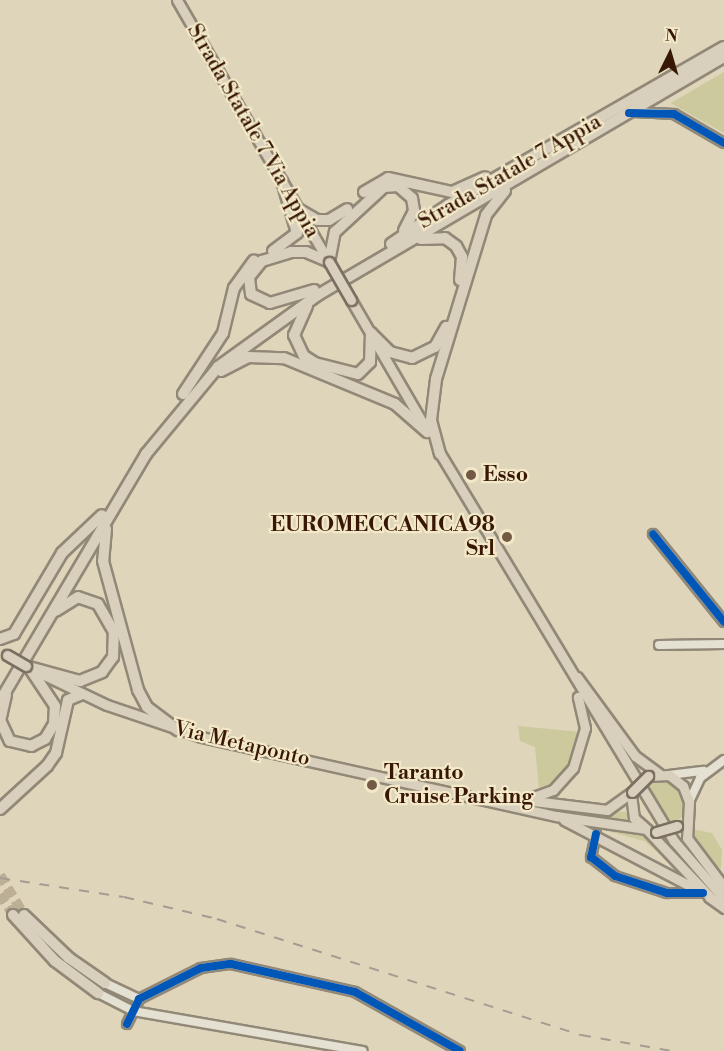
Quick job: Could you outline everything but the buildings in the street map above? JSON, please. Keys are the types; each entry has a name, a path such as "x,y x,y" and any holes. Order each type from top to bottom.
{"highway":[{"name":"Strada Statale 7 Appia","path":"330,284 448,204 724,47"},
{"name":"Strada Statale 7 Appia","path":"330,284 405,244 724,57"},
{"path":"298,209 317,220 329,220 388,178 452,192 536,156"},
{"path":"27,667 55,706 52,729 36,745 15,744 3,732 1,713 4,684 223,333 240,274 248,263 286,246 297,233 282,181"},
{"path":"440,454 431,420 436,379 486,215 514,181"},
{"path":"316,292 270,303 251,294 249,277 262,261 291,252 306,252 329,262 330,243 346,216 372,193 392,186 407,192 414,211 409,226 392,244"},
{"path":"371,333 390,352 412,358 435,346 444,333 461,276 462,257 445,238 430,236 405,244"},
{"path":"0,701 4,684 102,515 185,397 234,344 330,284"},
{"path":"316,292 296,323 294,335 304,356 334,371 358,374 370,362 371,333"},
{"path":"185,397 235,362 273,355 395,404 427,432"},
{"path":"115,506 102,555 135,682 147,707 178,730"},
{"path":"0,639 14,634 62,553 102,515"},
{"path":"27,667 70,680 86,680 105,669 116,648 106,612 83,598 62,604 35,637"},
{"path":"0,809 47,766 56,753 68,700 82,694"},
{"path":"15,915 69,958 101,988 55,961 15,915"}],"main road":[{"name":"Strada Statale 7 Via Appia","path":"177,0 562,662"},
{"name":"Via Metaponto","path":"3,654 82,694 178,730 464,793"},
{"path":"562,662 652,775"},
{"path":"525,800 553,790 564,779 582,741 585,713 562,662"},
{"path":"562,662 674,841 724,899"},
{"path":"464,793 607,810 652,775 669,775 683,786 688,807 687,838 711,872 723,883"},
{"path":"632,792 631,811 708,896"},
{"path":"464,793 556,816 651,831 677,826 688,807"},
{"path":"556,816 596,834 708,896 724,908"}],"street":[{"path":"629,113 674,114 724,143"},
{"path":"653,534 724,622"},
{"path":"659,645 724,644"},
{"path":"669,775 709,770 724,760"},
{"path":"688,807 709,770"},
{"path":"596,834 591,857 615,876 667,893 708,896"},
{"path":"711,872 724,871"},
{"path":"127,1024 139,999 208,965 267,969 364,996 460,1051"},
{"path":"101,988 139,999"},
{"path":"101,988 133,1011 363,1051"}],"shaded area":[{"path":"724,72 724,133 671,103"},
{"path":"518,726 581,732 570,767 560,780 539,788 535,747 520,741"},
{"path":"656,779 671,780 685,792 686,813 673,825 646,785"},
{"path":"563,809 627,812 635,826 562,814"},
{"path":"578,823 643,834 688,878 644,841"},
{"path":"692,829 712,833 722,850 721,868 713,867 693,840"}],"tunnel":[{"path":"0,875 24,915"},
{"path":"0,894 13,915"}],"railway":[{"path":"0,878 124,897 217,919 581,1035 672,1051"}],"cycle path":[{"path":"629,113 674,114 724,143"},
{"path":"653,534 724,622"},
{"path":"596,834 591,857 615,876 667,893 703,893"},
{"path":"127,1024 139,999 201,968 231,964 355,992 460,1051"}],"place":[{"name":"Esso","path":"471,475"},
{"name":"EUROMECCANICA98 Srl","path":"507,537"},
{"name":"Taranto Cruise Parking","path":"372,785"}]}
